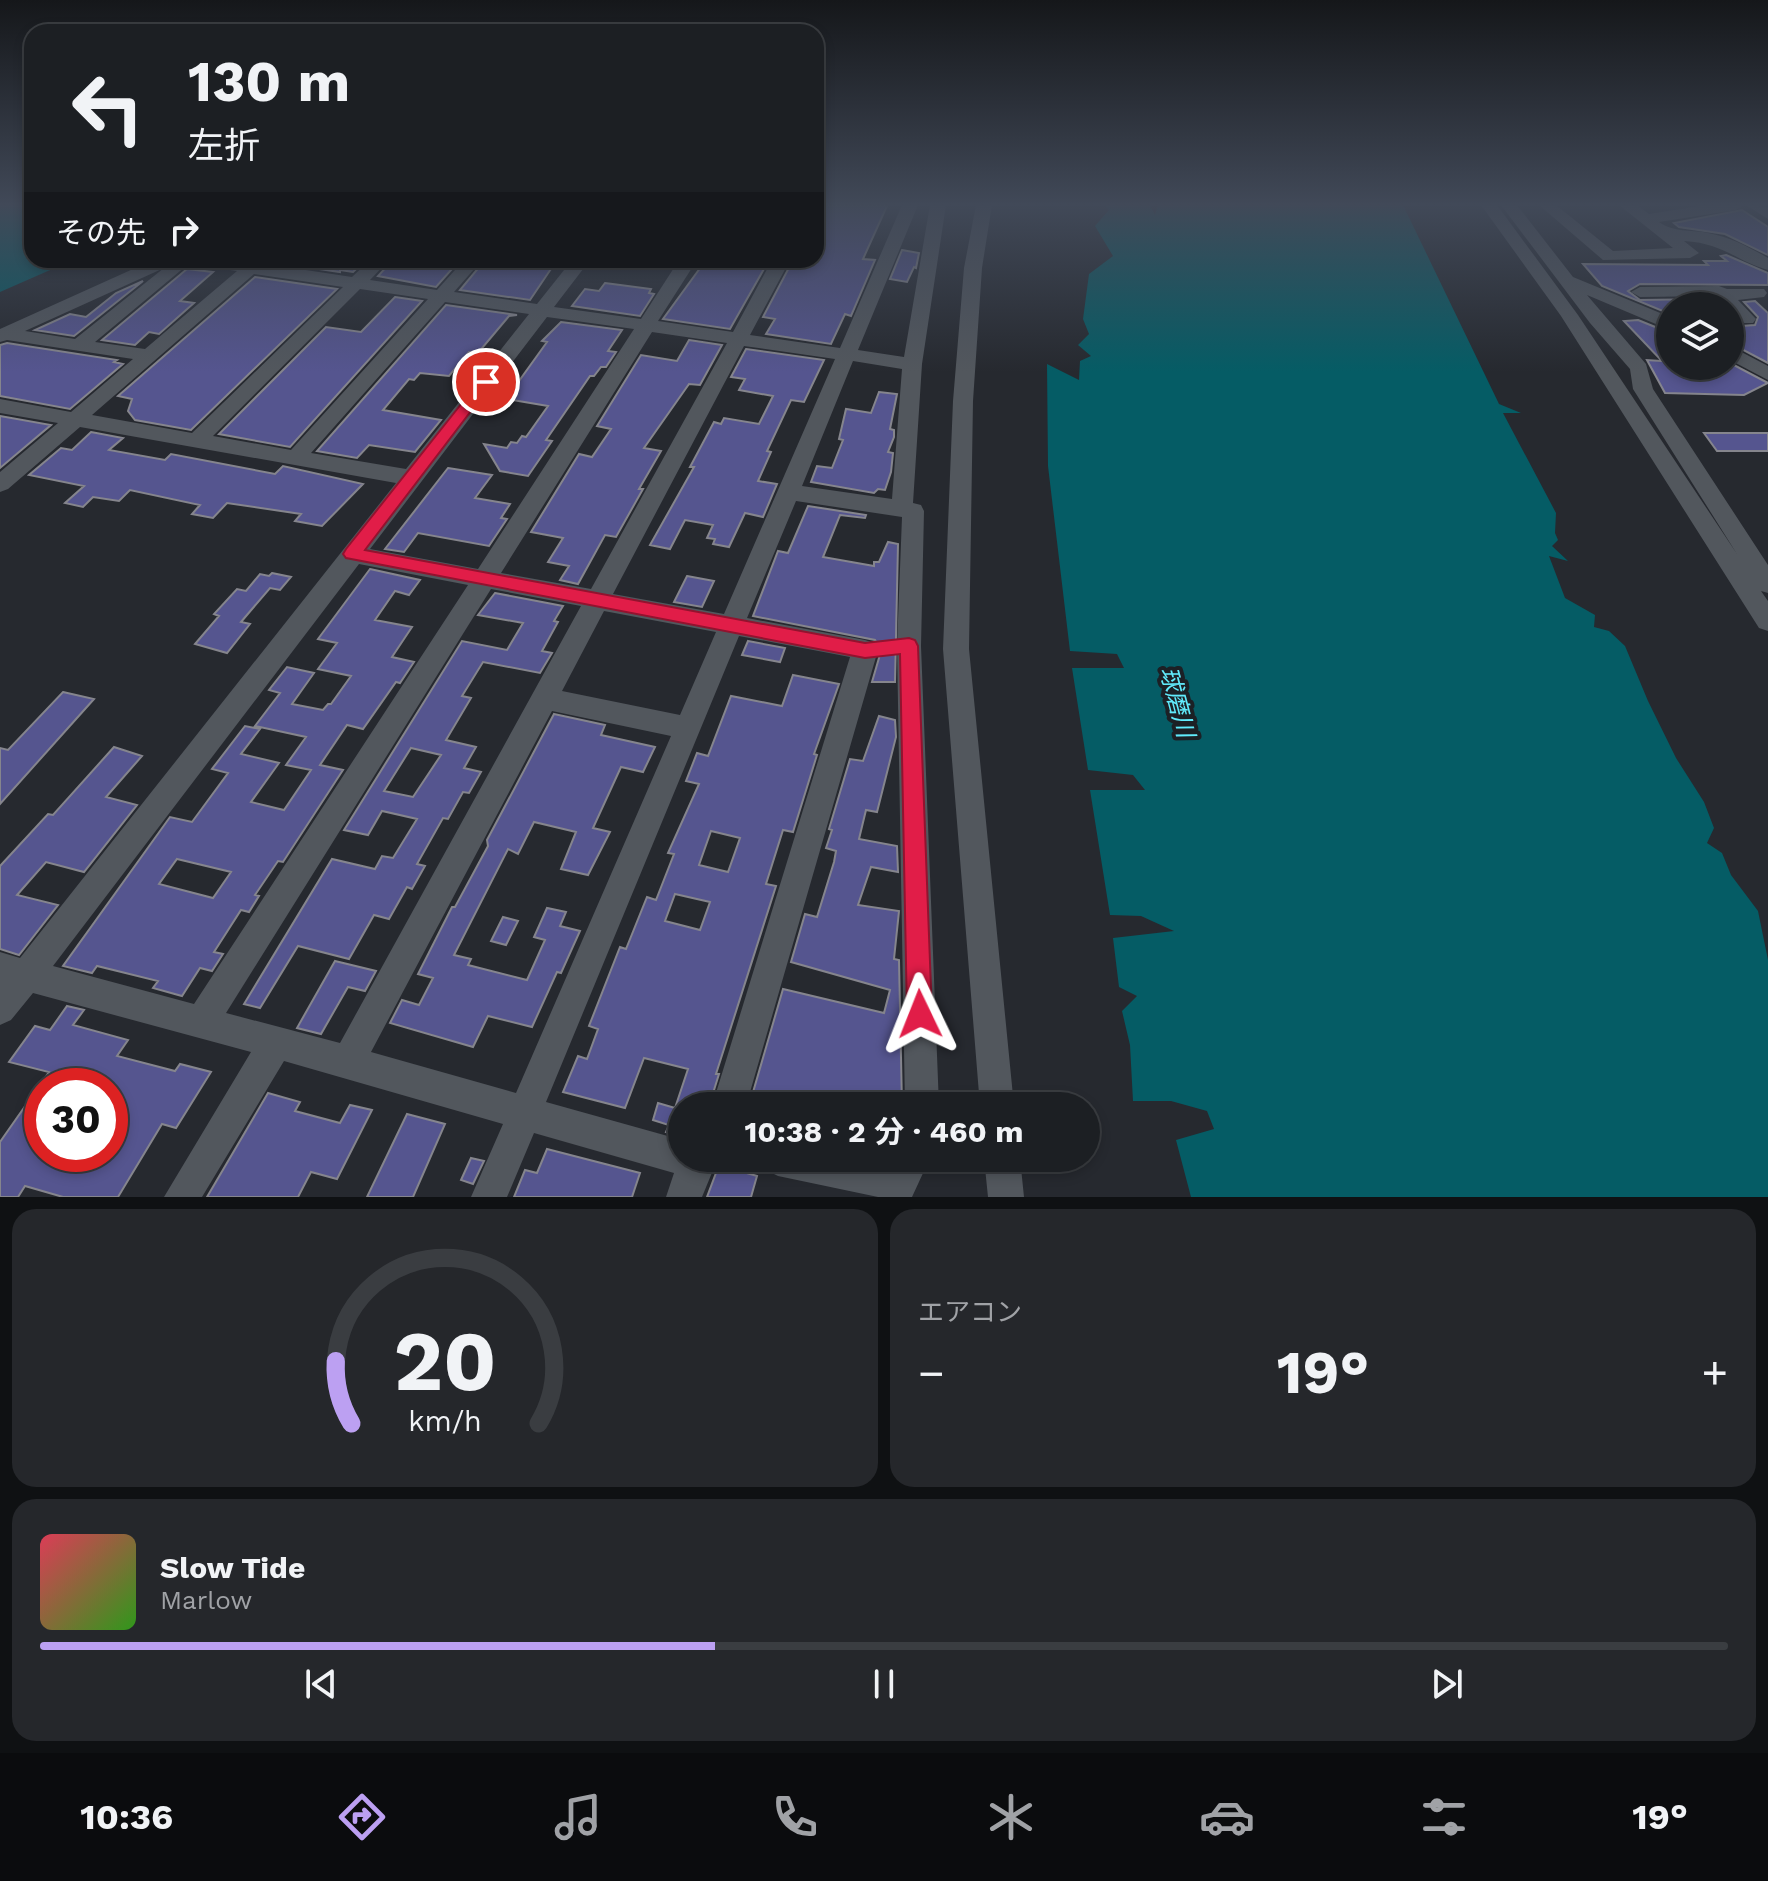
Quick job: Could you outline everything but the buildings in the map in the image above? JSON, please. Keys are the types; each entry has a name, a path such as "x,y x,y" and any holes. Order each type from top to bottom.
{"street":[{"path":"489,1197 886,261"},
{"path":"902,509 912,364 929,261"},
{"path":"974,261 963,401 956,649 996,1092"},
{"path":"1533,261 1768,621"},
{"path":"1544,261 1570,282 1656,318"},
{"path":"1553,261 1639,368 1643,389 1768,584"},
{"path":"1610,261 1656,312"},
{"path":"1625,274 1666,261"},
{"path":"3,335 150,268"},
{"path":"79,345 174,268"},
{"path":"0,484 251,268"},
{"path":"292,268 356,283 912,364"},
{"path":"197,440 372,268"},
{"path":"295,458 466,268"},
{"path":"0,1009 13,972 352,554 575,268"},
{"path":"201,1023 683,268"},
{"path":"348,1062 777,268"},
{"path":"1625,274 1673,291 1720,292"},
{"path":"1744,294 1758,293"},
{"path":"1587,306 1602,352 1602,365"},
{"path":"1744,316 1747,319"},
{"path":"3,335 150,356"},
{"path":"1744,360 1768,374"},
{"path":"0,406 412,478"},
{"path":"789,492 913,511 909,646 922,1092"},
{"path":"352,554 865,650 909,646"},
{"path":"733,1092 865,650"},
{"path":"544,698 689,728"},
{"path":"13,972 668,1153"},
{"path":"182,1197 276,1043"},
{"path":"684,1197 688,1172"},
{"path":"861,1172 902,1179"},
{"path":"1003,1172 1006,1197"}],"water":[{"path":"0,261 24,261 24,268 55,268 0,292"},
{"name":"球磨川","path":"1107,261 1430,261 1499,404 1521,413 1503,413 1556,513 1555,533 1558,540 1552,546 1568,561 1549,556 1565,598 1595,615 1594,627 1609,631 1625,646 1676,758 1704,802 1714,828 1707,843 1722,853 1731,875 1758,911 1768,960 1768,1197 1191,1197 1176,1140 1214,1129 1207,1111 1171,1101 1133,1101 1130,1045 1122,1011 1137,996 1119,987 1113,938 1174,931 1141,916 1110,915 1090,790 1145,790 1133,775 1088,770 1072,668 1124,668 1117,654 1070,651 1048,466 1047,364 1079,380 1080,361 1091,356 1078,345 1089,334 1083,319 1089,274"}],"route":[{"path":"486,382 352,554 865,650 909,646 920,1014"}]}
